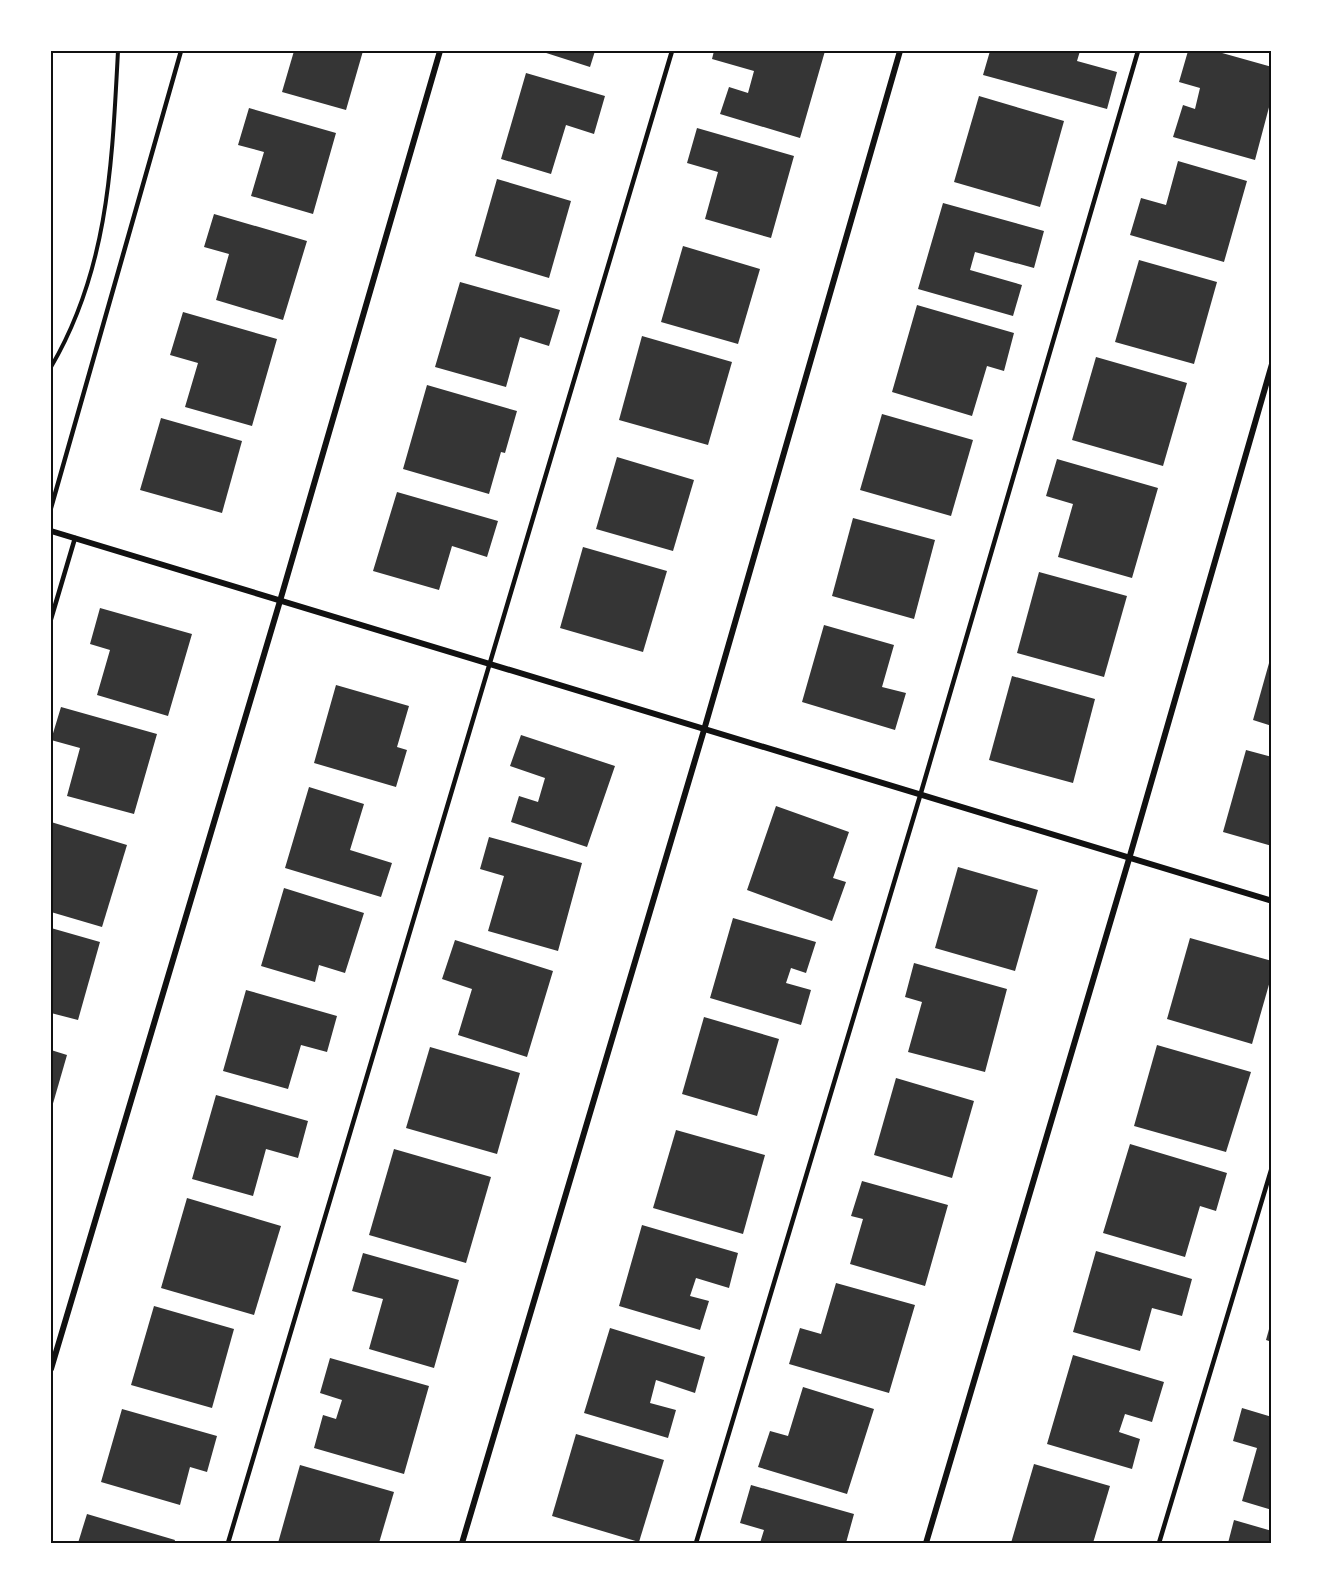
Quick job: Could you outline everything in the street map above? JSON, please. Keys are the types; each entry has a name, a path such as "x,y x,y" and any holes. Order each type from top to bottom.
{"street":[{"path":"51,1369 280,601 440,51"},
{"path":"462,1543 704,730 900,51"},
{"path":"926,1543 1129,860 1272,364"},
{"path":"51,531 1129,860 1272,901"}],"lane":[{"path":"51,508 181,51"},
{"path":"228,1543 672,51"},
{"path":"696,1543 920,796 1138,51"},
{"path":"51,619 75,538"},
{"path":"1159,1543 1272,1167"}],"path":[{"path":"51,367 80,305 103,227 110,183 118,51"}],"building":[{"path":"294,51 363,51 346,110 282,92"},
{"path":"540,51 595,51 590,67"},
{"path":"714,51 825,51 800,138 720,114 729,87 748,93 754,71 712,59"},
{"path":"990,51 1080,51 1077,61 1117,72 1107,109 983,75"},
{"path":"1188,51 1215,51 1272,67 1272,96 1255,160 1173,137 1183,105 1195,109 1200,88 1179,82"},
{"path":"526,73 605,96 594,134 566,125 551,174 501,159"},
{"path":"979,96 1064,121 1040,207 954,182"},
{"path":"249,108 336,133 313,214 251,196 264,152 238,145"},
{"path":"697,128 794,156 771,238 705,219 718,172 687,163"},
{"path":"1178,161 1247,181 1224,262 1130,235 1141,198 1166,205"},
{"path":"497,179 571,201 549,278 475,256"},
{"path":"943,203 1044,231 1034,268 975,252 970,270 1022,285 1013,316 918,289"},
{"path":"214,214 307,241 283,320 216,300 229,254 204,247"},
{"path":"683,246 760,269 738,344 661,322"},
{"path":"1139,260 1217,282 1194,364 1115,342"},
{"path":"460,282 560,310 549,346 520,337 506,387 435,367"},
{"path":"917,305 1014,333 1004,371 987,366 972,416 892,392"},
{"path":"183,312 277,339 252,426 185,407 198,363 170,355"},
{"path":"642,336 732,362 708,445 619,420"},
{"path":"1096,357 1187,383 1163,466 1072,440"},
{"path":"427,385 517,411 505,453 501,452 489,494 403,469"},
{"path":"882,414 973,440 951,516 860,490"},
{"path":"161,418 242,441 222,513 140,490"},
{"path":"617,457 694,480 673,551 596,529"},
{"path":"1057,459 1158,488 1132,578 1058,557 1073,504 1046,496"},
{"path":"397,492 498,521 487,557 452,546 439,590 373,571"},
{"path":"853,518 935,540 914,619 832,596"},
{"path":"583,547 667,571 643,652 560,628"},
{"path":"1039,572 1127,596 1104,677 1017,653"},
{"path":"100,608 192,634 168,716 97,695 110,650 90,644"},
{"path":"824,625 894,645 882,687 906,693 895,730 802,702"},
{"path":"1272,656 1272,726 1253,720"},
{"path":"1012,676 1095,699 1073,783 989,760"},
{"path":"336,685 409,706 397,747 407,750 396,787 314,763"},
{"path":"61,707 157,734 134,814 67,796 80,748 51,740"},
{"path":"521,735 615,766 587,847 511,822 519,796 538,802 545,778 510,766"},
{"path":"1246,750 1272,757 1272,846 1223,832"},
{"path":"309,787 364,804 350,850 392,863 381,897 285,868"},
{"path":"776,806 849,832 833,878 846,882 832,921 747,890"},
{"path":"51,822 127,845 102,927 51,912"},
{"path":"489,837 582,863 558,951 488,931 504,876 480,869"},
{"path":"958,867 1038,890 1015,971 935,948"},
{"path":"284,888 364,913 345,973 319,965 315,982 261,966"},
{"path":"733,918 816,942 806,973 791,968 786,983 811,990 801,1025 710,998"},
{"path":"51,928 100,942 78,1020 51,1013"},
{"path":"1190,938 1272,961 1272,974 1252,1044 1167,1019"},
{"path":"455,940 553,971 527,1057 458,1035 472,989 442,979"},
{"path":"914,963 1007,989 985,1072 908,1052 922,1002 905,997"},
{"path":"246,990 337,1016 327,1052 301,1045 288,1089 223,1071"},
{"path":"704,1017 779,1039 757,1116 682,1094"},
{"path":"1157,1045 1251,1072 1226,1152 1134,1126"},
{"path":"430,1047 520,1073 497,1154 406,1128"},
{"path":"51,1050 67,1055 52,1107 51,1107"},
{"path":"896,1078 974,1101 952,1178 874,1155"},
{"path":"216,1095 308,1121 298,1158 266,1149 253,1196 192,1179"},
{"path":"676,1130 765,1155 743,1234 653,1208"},
{"path":"1130,1144 1227,1173 1216,1211 1200,1206 1185,1257 1103,1233"},
{"path":"394,1149 491,1177 466,1263 369,1235"},
{"path":"862,1181 948,1205 925,1286 850,1264 863,1219 851,1216"},
{"path":"187,1198 281,1226 254,1315 161,1288"},
{"path":"642,1225 738,1253 729,1288 696,1278 690,1296 709,1301 700,1330 619,1306"},
{"path":"1096,1251 1192,1279 1182,1316 1152,1308 1140,1351 1073,1332"},
{"path":"363,1253 459,1280 434,1368 369,1349 383,1299 352,1291"},
{"path":"836,1283 915,1305 889,1393 789,1364 800,1328 821,1334"},
{"path":"154,1306 234,1329 212,1408 131,1385"},
{"path":"1272,1322 1272,1342 1266,1340"},
{"path":"610,1328 705,1357 695,1393 656,1380 650,1403 676,1410 668,1438 584,1413"},
{"path":"1073,1355 1164,1382 1152,1422 1125,1414 1119,1432 1140,1439 1132,1469 1047,1444"},
{"path":"330,1358 429,1386 404,1474 314,1448 323,1415 336,1419 342,1400 320,1393"},
{"path":"803,1387 874,1409 847,1494 758,1467 770,1431 788,1436"},
{"path":"1242,1408 1272,1417 1272,1510 1242,1501 1257,1448 1233,1441"},
{"path":"122,1409 217,1436 207,1472 190,1467 180,1505 101,1482"},
{"path":"576,1434 664,1460 639,1542 552,1516"},
{"path":"1034,1464 1110,1486 1093,1543 1011,1543"},
{"path":"300,1465 394,1492 379,1543 278,1543"},
{"path":"751,1485 854,1514 846,1543 760,1543 764,1530 740,1523"},
{"path":"87,1514 175,1540 174,1543 78,1543"},
{"path":"1234,1520 1272,1531 1272,1543 1228,1543"}]}
